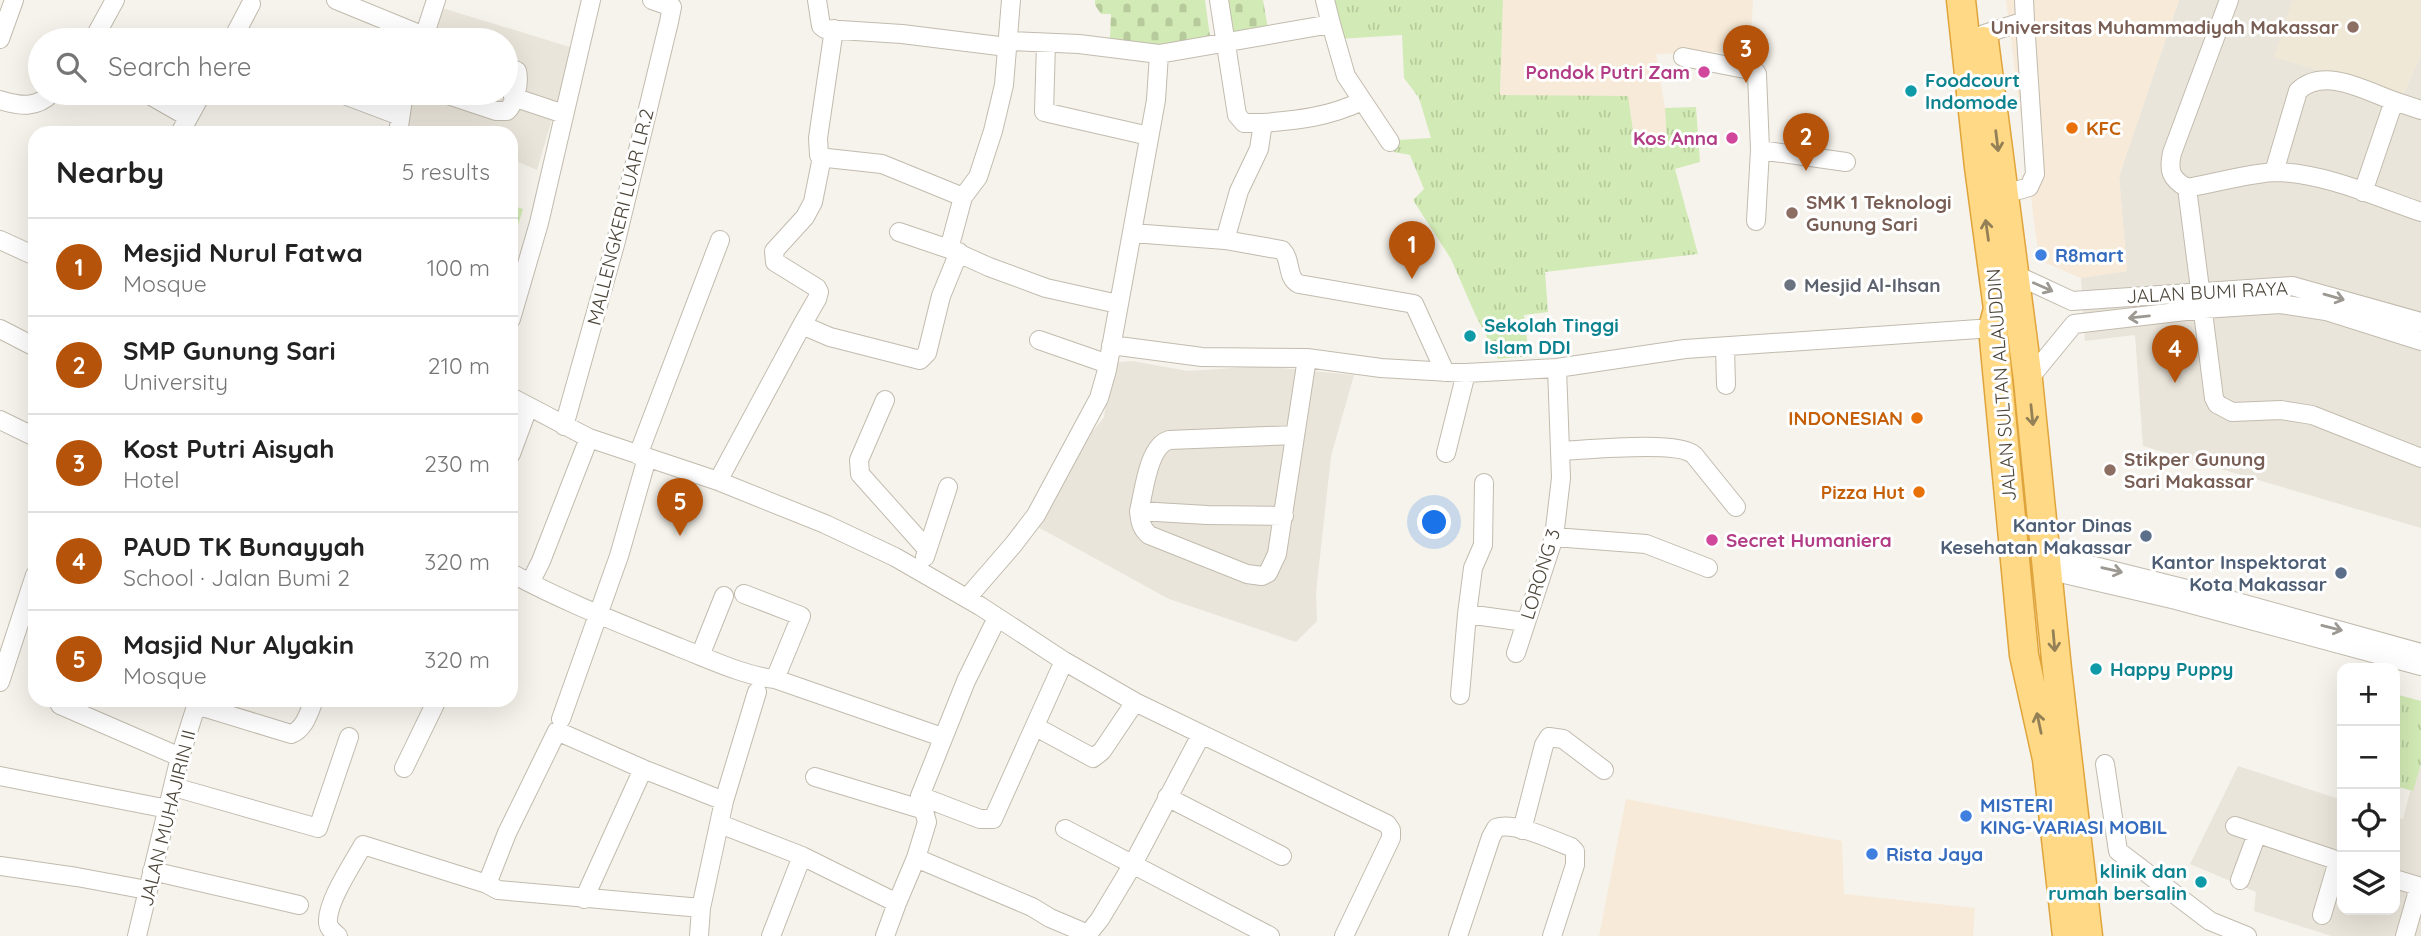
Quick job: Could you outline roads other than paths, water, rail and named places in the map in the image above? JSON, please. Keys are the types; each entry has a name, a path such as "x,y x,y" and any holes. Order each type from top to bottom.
{"highway":[{"name":"JALAN SULTAN ALAUDDIN","path":"1961,0 1980,178 1998,309 1993,328 2024,655 2057,758 2088,936"},
{"name":"JALAN SULTAN ALAUDDIN","path":"1981,0 2028,380 2047,562 2067,936"}],"street":[{"path":"0,39 14,0"},
{"path":"100,28 115,0"},
{"path":"336,0 403,28"},
{"path":"429,28 436,0"},
{"path":"518,295 539,223 591,0"},
{"name":"MALLENGKERI LUAR LR.2","path":"565,426 616,241 671,7 652,0"},
{"path":"817,0 821,26 825,29 1007,44 1046,43 1159,54 1331,24"},
{"path":"802,325 830,337 920,360 927,353 954,250 963,197 978,177 1004,85 1011,0"},
{"path":"1219,0 1238,119 1244,123 1306,120 1335,113 1362,101"},
{"path":"1325,0 1342,67 1390,142"},
{"path":"2005,194 2029,187 2035,174 2024,0"},
{"path":"2229,0 2172,153 2170,171 2173,178 2187,188 2274,172 2321,178 2421,212"},
{"path":"238,28 251,4"},
{"path":"1984,34 2025,21"},
{"path":"718,481 819,292 817,288 775,262 774,251 805,217 813,202 822,157 817,150 818,138 834,29"},
{"path":"1046,43 1044,112 1149,136"},
{"path":"967,598 1036,515 1099,398 1108,364 1156,100 1159,54"},
{"path":"1683,57 1755,71 1757,74 1760,150 1756,221"},
{"path":"2274,172 2298,91 2304,86 2325,79 2421,110"},
{"path":"518,99 564,114"},
{"path":"0,100 16,105 33,105"},
{"path":"2363,192 2394,101"},
{"path":"160,105 184,125 195,105"},
{"path":"362,105 399,125 402,105"},
{"path":"480,105 502,112 511,105"},
{"path":"1225,240 1239,191 1259,149 1263,123"},
{"path":"1760,150 1846,162"},
{"path":"822,157 882,164 963,197"},
{"path":"2187,188 2214,398 2222,408 2232,412 2281,410 2312,415 2421,458"},
{"path":"900,232 954,250 989,267 1046,288 1118,304"},
{"path":"1132,233 1225,240 1279,248 1286,253 1292,279 1299,284 1414,304 1432,349 1445,372"},
{"path":"0,240 28,253"},
{"path":"561,719 619,556 643,457 720,240"},
{"name":"JALAN BUMI RAYA","path":"2014,274 2072,300 2291,285 2421,322"},
{"path":"2028,380 2074,324 2072,300"},
{"name":"JALAN BUMI RAYA","path":"2074,324 2280,304 2305,307 2421,341"},
{"path":"1111,345 1202,357 1307,358 1381,368 1466,373 1557,368 1651,353 1993,328"},
{"path":"0,329 28,343"},
{"path":"1039,340 1108,364"},
{"path":"1725,347 1726,385"},
{"path":"1294,435 1164,441 1154,453 1139,512 1142,527 1149,535 1214,562 1247,574 1262,576 1268,573 1275,564 1284,516 1307,358"},
{"name":"LORONG 3","path":"1516,653 1554,537 1561,478 1557,368"},
{"path":"1446,453 1466,373"},
{"path":"885,400 859,460 860,474 927,549"},
{"path":"518,402 589,438 718,481 825,524 895,557 922,575 967,598 1064,661 1135,702 1387,824 1391,828 1391,838 1343,936"},
{"path":"518,435 528,408"},
{"path":"0,420 28,434"},
{"path":"530,583 589,438"},
{"path":"1561,451 1665,447 1686,449 1694,455 1736,507"},
{"path":"1460,695 1469,587 1473,568 1483,545 1484,483"},
{"path":"922,575 927,549 948,488"},
{"path":"1139,512 1284,516"},
{"path":"1554,537 1654,545 1708,568"},
{"path":"2047,562 2421,653"},
{"path":"518,577 598,614 700,656 942,737"},
{"path":"744,594 801,616 775,679"},
{"path":"2178,594 2421,666"},
{"path":"0,682 28,596"},
{"path":"700,656 724,596"},
{"path":"1467,614 1525,622"},
{"path":"885,936 916,858 927,822 922,803 942,737 997,618"},
{"path":"815,777 980,820 993,819 1064,661"},
{"path":"699,936 701,908 724,801 757,692"},
{"path":"1036,727 1093,758 1102,751 1135,702"},
{"path":"65,707 180,757"},
{"name":"JALAN MUHAJIRIN II","path":"137,936 180,757 196,707"},
{"path":"209,707 291,734 299,731 311,707"},
{"path":"404,768 434,707"},
{"path":"487,884 507,833 557,731 724,801"},
{"path":"916,858 1032,907 1090,935 1133,864 1200,735"},
{"path":"174,787 318,828 349,737"},
{"path":"1522,830 1549,737 1563,739 1604,770"},
{"path":"2105,764 2118,851 2210,922 2246,936"},
{"path":"584,899 643,769"},
{"path":"0,776 168,809"},
{"path":"1167,796 1282,856"},
{"path":"720,824 802,856 897,903"},
{"path":"1458,936 1493,831 1505,826 1572,847 1576,853 1575,865 1552,936"},
{"path":"2235,826 2337,860"},
{"path":"1065,829 1270,936"},
{"path":"2240,880 2258,834"},
{"path":"338,936 328,925 330,907 363,845 487,884 498,890 701,908"},
{"path":"771,936 802,856"},
{"path":"0,866 147,890"},
{"path":"2322,915 2337,870"},
{"path":"152,871 299,905"},
{"path":"2400,881 2420,887 2405,936"}],"place":[{"name":"Universitas Muhammadiyah Makassar","path":"2353,27"},
{"name":"Pondok Putri Zam","path":"1704,72"},
{"name":"Kost Putri Aisyah","path":"1746,83"},
{"name":"Foodcourt Indomode","path":"1911,91"},
{"name":"KFC","path":"2072,128"},
{"name":"Kos Anna","path":"1732,138"},
{"name":"SMP Gunung Sari","path":"1806,171"},
{"name":"SMK 1 Teknologi Gunung Sari","path":"1792,213"},
{"name":"R8mart","path":"2041,255"},
{"name":"Mesjid Nurul Fatwa","path":"1412,279"},
{"name":"Mesjid Al-Ihsan","path":"1790,285"},
{"name":"Sekolah Tinggi Islam DDI","path":"1470,336"},
{"name":"PAUD TK Bunayyah","path":"2175,383"},
{"name":"INDONESIAN","path":"1917,418"},
{"name":"Stikper Gunung Sari Makassar","path":"2110,470"},
{"name":"Pizza Hut","path":"1919,492"},
{"name":"Masjid Nur Alyakin","path":"680,536"},
{"name":"Kantor Dinas Kesehatan Makassar","path":"2146,536"},
{"name":"Secret Humaniera","path":"1712,540"},
{"name":"Kantor Inspektorat Kota Makassar","path":"2341,573"},
{"name":"Happy Puppy","path":"2096,669"},
{"name":"MISTERI KING-VARIASI MOBIL","path":"1966,816"},
{"name":"Rista Jaya","path":"1872,854"},
{"name":"klinik dan rumah bersalin","path":"2201,882"}]}
